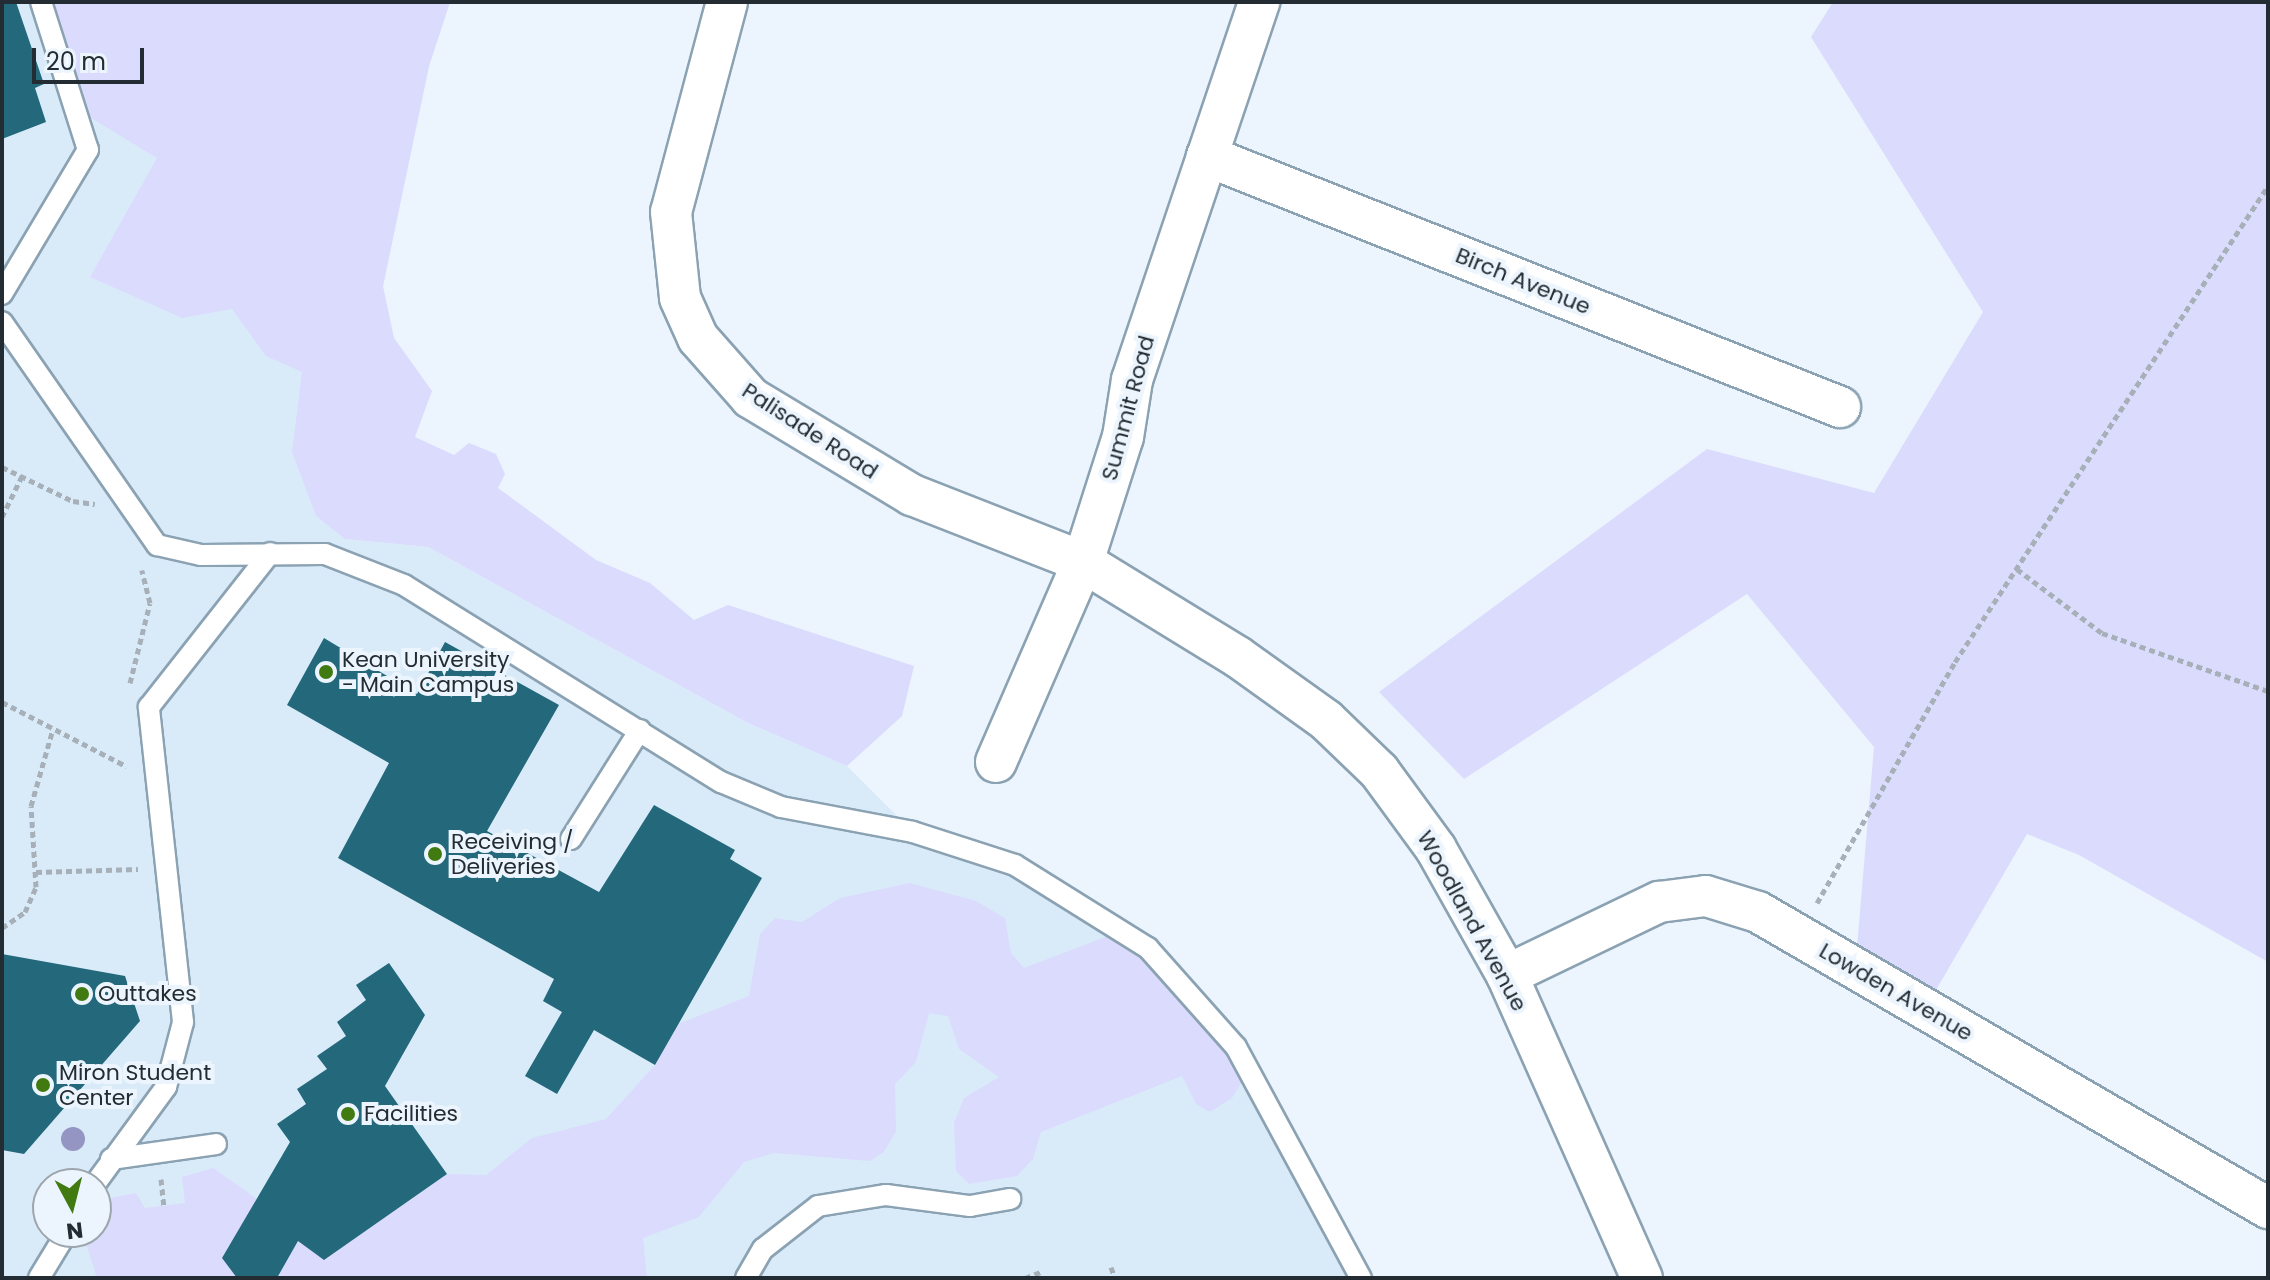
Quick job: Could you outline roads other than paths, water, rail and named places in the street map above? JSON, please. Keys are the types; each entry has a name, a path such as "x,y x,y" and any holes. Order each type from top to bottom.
{"street":[{"name":"Palisade Road","path":"727,2 671,212 680,298 698,338 751,398 912,495 1083,562"},
{"name":"Summit Road","path":"996,762 1083,562 1123,437 1132,380 1259,2"},
{"name":"Birch Avenue","path":"1207,156 1840,407"},
{"name":"Woodland Avenue","path":"1083,562 1238,657 1326,720 1379,771 1436,849 1507,975 1642,1278"},
{"name":"Lowden Avenue","path":"1507,975 1659,902 1706,896 1758,912 2268,1208"}],"lane":[{"path":"2,294 88,150 41,2"},
{"path":"2,322 157,545 201,555 325,554 404,585 721,782 781,807 913,832 1015,865 1148,948 1236,1047 1361,1278"},
{"path":"105,1168 166,1087 183,1022 149,707 270,553"},
{"path":"571,839 640,730"},
{"path":"111,1159 216,1144"},
{"path":"746,1278 763,1249 818,1206 886,1195 970,1206 1010,1199"},
{"path":"39,1278 57,1248"}],"place":[{"name":"Kean University - Main Campus","path":"326,672"},
{"name":"Receiving / Deliveries","path":"435,854"},
{"name":"Outtakes","path":"82,994"},
{"name":"Miron Student Center","path":"43,1085"},
{"name":"Facilities","path":"348,1114"}]}
